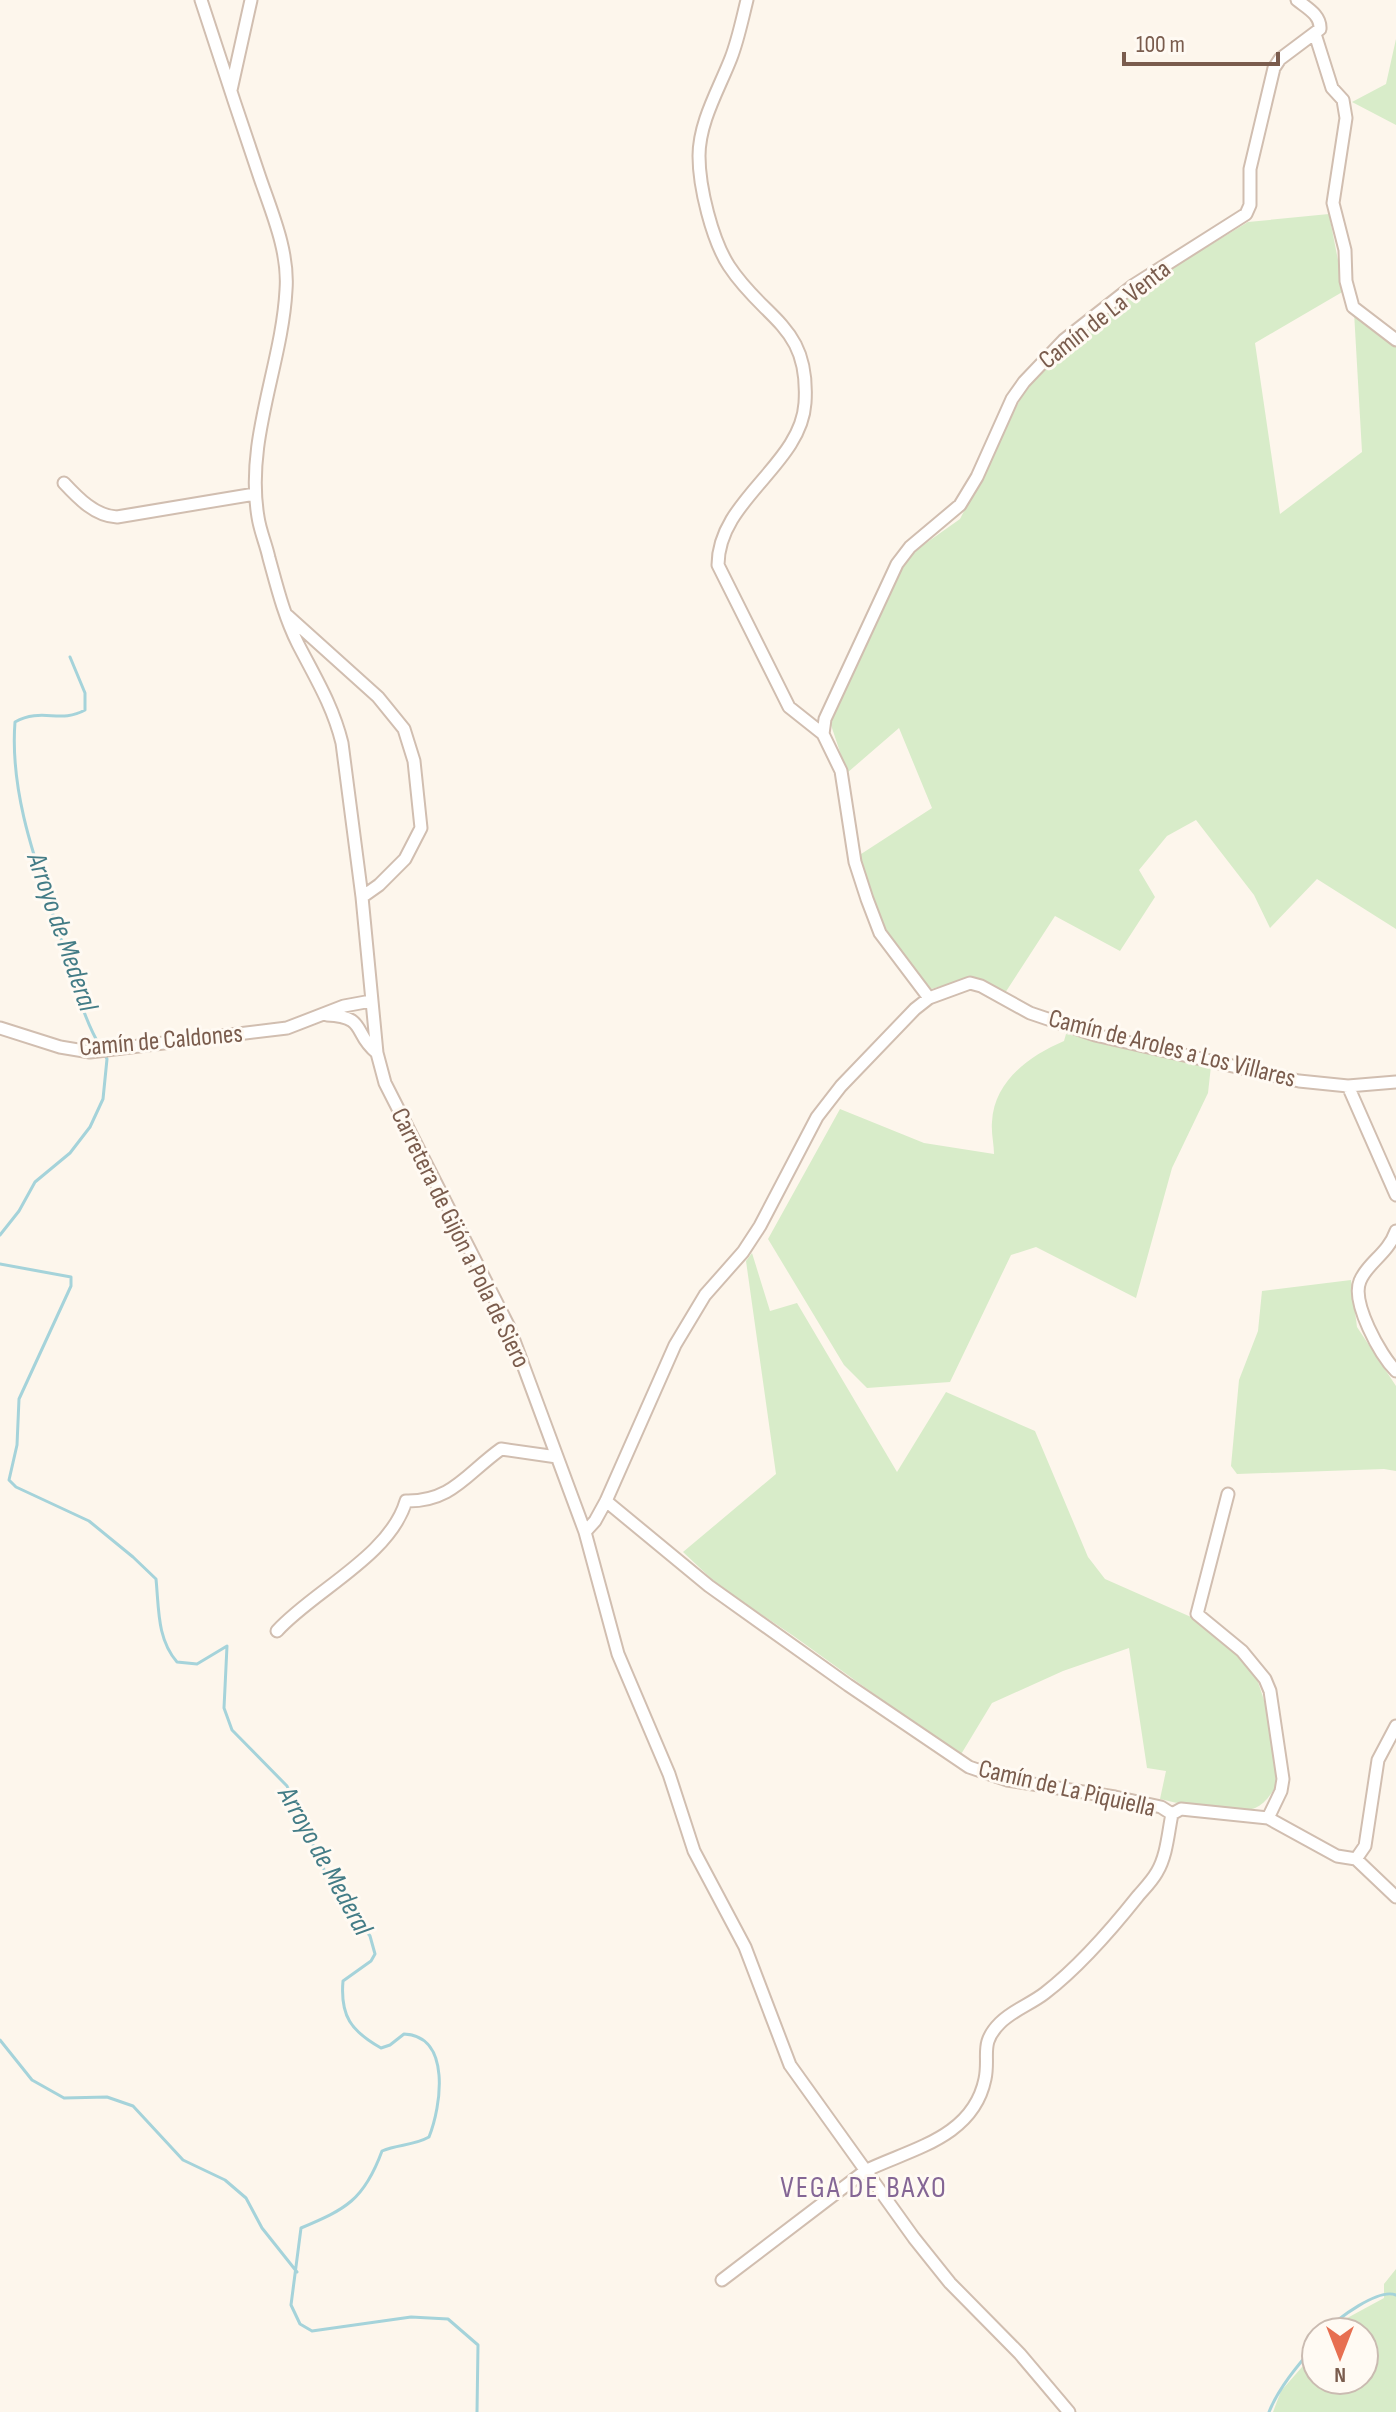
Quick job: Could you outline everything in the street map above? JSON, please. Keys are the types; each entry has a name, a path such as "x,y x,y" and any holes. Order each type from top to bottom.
{"street":[{"name":"Carretera de Gijón a Pola de Siero","path":"201,0 272,216 286,269 285,303 258,448 255,494 258,520 285,613 336,719 349,790 377,1053 385,1083 509,1327 585,1532 618,1654 669,1774 694,1851 745,1947 790,2065 950,2283 1020,2354 1069,2412"},
{"path":"231,90 251,0"},
{"path":"747,0 737,41 710,108 701,141 702,198 729,266 791,334 800,352 805,406 788,446 726,529 718,548 718,565 789,707 823,734 841,771 855,862 880,933 929,998"},
{"path":"1297,0 1320,21 1320,29 1315,34 1332,88 1343,100 1346,118 1333,203 1345,250 1346,281 1353,307 1396,340"},
{"name":"Camín de La Venta","path":"823,734 825,719 897,564 910,547 960,505 977,477 1012,399 1024,382 1064,340 1134,285 1246,214 1250,205 1250,169 1274,68 1280,59 1315,34"},
{"path":"64,483 82,501 108,517 255,494"},
{"path":"285,613 378,697 404,729 414,761 421,828 405,859 362,897"},
{"name":"Camín de Aroles a Los Villares","path":"585,1532 606,1501 675,1345 705,1295 743,1252 760,1226 817,1117 841,1086 929,998 970,983 1030,1013 1073,1029 1299,1081 1348,1086 1396,1082"},
{"name":"Camín de Caldones","path":"0,1028 60,1047 90,1052 287,1028 344,1006 372,1006"},
{"path":"372,1006 354,1020 377,1053"},
{"name":"Camín de Caldones","path":"323,1015 354,1020"},
{"path":"1348,1086 1396,1195"},
{"path":"1396,1231 1389,1246 1360,1280 1358,1303 1371,1332 1396,1371"},
{"path":"277,1631 383,1538 403,1511 406,1501 435,1499 446,1494 501,1449 557,1457"},
{"path":"1228,1494 1197,1614 1250,1659 1270,1691 1283,1779 1281,1791 1268,1818"},
{"name":"Camín de La Piquiella","path":"606,1501 709,1586 969,1767 1007,1780 1131,1800 1161,1807 1172,1814 1181,1809 1268,1818 1337,1856 1356,1859 1396,1897"},
{"path":"1356,1859 1365,1846 1378,1760 1396,1726"},
{"path":"722,2280 865,2171 930,2146 958,2126 981,2092 985,2078 986,2042 991,2034 1002,2021 1061,1980 1132,1904 1157,1872 1167,1846 1172,1814"}],"green space":[{"path":"1396,39 1396,125 1352,102 1386,84"},
{"path":"1329,214 1344,291 1255,343 1280,514 1362,452 1354,312 1396,347 1396,929 1317,879 1270,928 1254,895 1196,820 1167,836 1139,870 1155,897 1120,951 1055,916 1005,993 970,978 931,989 884,930 858,856 932,808 899,728 847,773 830,722 900,568 912,553 960,519 1027,386 1073,341 1134,291 1248,222"},
{"path":"1066,1034 1211,1066 1208,1093 1172,1168 1136,1298 1036,1247 1011,1255 950,1382 867,1388 844,1365 768,1239 840,1109 924,1143 994,1154 994,1107 1006,1082 1026,1062 1064,1041"},
{"path":"752,1253 770,1311 797,1303 897,1472 946,1392 1035,1431 1088,1557 1105,1579 1191,1617 1230,1648 1250,1669 1265,1703 1278,1783 1264,1802 1249,1810 1237,1811 1160,1799 1166,1771 1147,1768 1129,1648 1063,1671 992,1703 960,1756 719,1586 683,1552 776,1474 746,1261"},
{"path":"1351,1280 1357,1327 1396,1386 1396,1471 1237,1474 1231,1466 1239,1380 1258,1331 1262,1291"},
{"path":"1396,2269 1396,2412 1273,2412 1281,2391 1300,2369 1300,2396 1380,2396 1380,2316 1351,2316 1384,2298 1384,2284"}],"waterway":[{"name":"Arroyo de Mederal","path":"70,657 85,693 85,710 67,716 34,716 15,722 14,751 22,808 37,865 79,998 100,1046"},
{"name":"Arroyo de Mederal","path":"0,1235 19,1211 35,1182 70,1153 90,1127 103,1099 107,1059 104,1053"},
{"name":"Arroyo de Mederal","path":"0,1264 71,1277 71,1286 19,1399 17,1445 9,1480 16,1487 89,1521 156,1579 162,1634 177,1662 197,1664 227,1646 224,1708 232,1730 287,1786 330,1883 370,1936 375,1954 371,1961 343,1981 343,2004 350,2021 355,2029 381,2048 404,2034 419,2038 430,2047 436,2060 439,2092 429,2137 382,2151 368,2181 352,2201 301,2228 291,2305 300,2324 312,2331 411,2317 448,2319 478,2345 477,2412"},
{"path":"0,2040 32,2080 64,2098 107,2097 133,2106 183,2160 225,2180 246,2198 262,2228 297,2272"},
{"path":"1343,2316 1379,2296 1396,2295"},
{"path":"1269,2412 1300,2363"}],"district":[{"name":"VEGA DE BAXO","path":"864,2188"}]}
